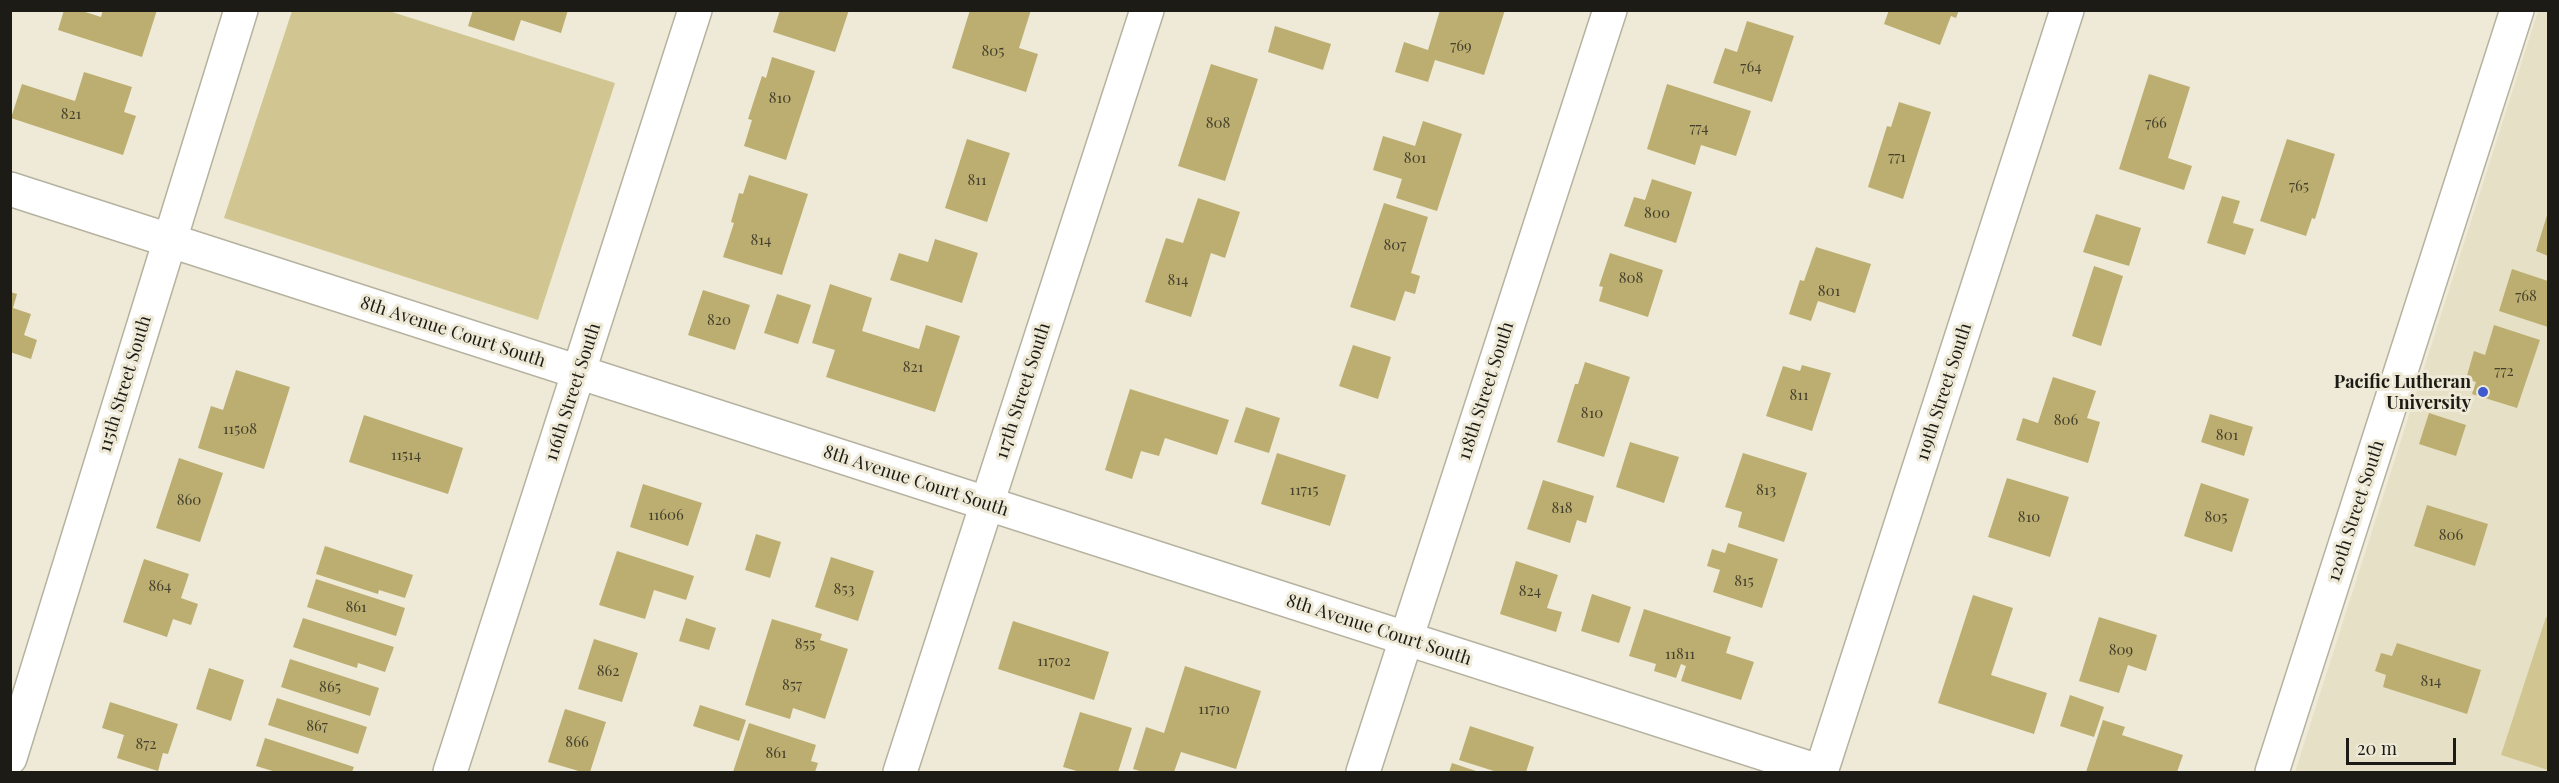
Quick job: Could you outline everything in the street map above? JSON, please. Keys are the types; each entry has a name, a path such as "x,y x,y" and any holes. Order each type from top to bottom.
{"street":[{"name":"115th Street South","path":"10,758 241,10"},
{"name":"116th Street South","path":"450,772 695,10"},
{"name":"117th Street South","path":"900,772 1147,10"},
{"name":"118th Street South","path":"1363,772 1610,10"},
{"name":"119th Street South","path":"1821,772 2067,10"},
{"name":"120th Street South","path":"2272,772 2517,10"},
{"name":"8th Avenue Court South","path":"10,189 1821,772"}],"shaded area":[{"path":"292,11 389,11 615,83 538,320 224,218"},
{"name":"Pacific Lutheran University","path":"2538,11 2548,11 2548,772 2295,772"},
{"path":"2546,617 2548,618 2548,770 2501,755"}],"building":[{"path":"64,10 79,10 101,17 103,10 157,10 142,57 58,30"},
{"path":"473,10 519,12 568,10 561,33 521,20 514,41 468,26"},
{"path":"780,10 849,10 835,52 773,32"},
{"path":"970,10 1031,10 1019,48 1038,54 1026,92 952,68"},
{"path":"1440,10 1505,10 1484,75 1435,60 1428,82 1395,72 1404,42 1428,50"},
{"path":"1889,10 1959,10 1956,18 1951,16 1940,45 1884,24"},
{"path":"1747,21 1794,36 1772,102 1713,83 1725,48 1737,52"},
{"path":"1275,26 1331,44 1323,70 1268,52"},
{"path":"772,57 815,71 786,160 744,146 752,120 748,119 762,76 766,78"},
{"path":"1211,64 1258,79 1225,181 1178,166"},
{"path":"84,72 132,87 124,112 136,116 123,155 11,118 22,84 75,101"},
{"path":"2149,74 2190,87 2168,158 2192,166 2184,190 2119,169"},
{"path":"1667,84 1751,111 1736,156 1701,145 1695,165 1647,149"},
{"path":"1899,102 1931,112 1903,199 1868,187 1887,126 1891,127"},
{"path":"1423,121 1462,134 1437,211 1396,198 1402,179 1373,170 1383,136 1415,146"},
{"path":"967,139 1010,153 987,222 945,208"},
{"path":"2287,139 2335,154 2315,219 2312,218 2306,236 2260,221"},
{"path":"749,175 808,194 782,275 723,257 734,223 731,222 739,193 743,194"},
{"path":"1652,179 1692,192 1676,243 1624,226 1634,197 1645,200"},
{"path":"2222,196 2240,201 2233,223 2254,229 2245,255 2207,243"},
{"path":"1198,198 1240,212 1225,258 1211,253 1191,317 1145,302 1166,238 1183,243"},
{"path":"1384,203 1428,217 1411,273 1420,276 1415,294 1405,291 1395,321 1350,307"},
{"path":"2548,212 2548,256 2536,251"},
{"path":"2096,214 2141,228 2129,266 2083,252"},
{"path":"935,239 978,253 962,303 890,280 899,253 928,262"},
{"path":"1816,247 1871,264 1855,313 1818,301 1811,321 1789,314 1800,280 1804,281"},
{"path":"1610,253 1663,270 1648,317 1599,301 1603,287 1599,286"},
{"path":"2094,266 2123,276 2101,346 2072,336"},
{"path":"2512,269 2548,281 2548,327 2499,311"},
{"path":"830,284 872,298 862,331 919,349 926,325 960,336 935,412 826,377 835,350 812,343"},
{"path":"703,290 750,305 735,350 688,335"},
{"path":"10,292 17,294 13,308 31,314 24,335 37,340 31,359 10,352"},
{"path":"777,294 811,305 798,344 764,333"},
{"path":"2494,325 2540,340 2517,408 2472,394 2476,382 2466,379 2474,351 2485,355"},
{"path":"1353,345 1391,357 1378,399 1339,386"},
{"path":"1585,362 1630,377 1604,457 1557,442 1575,384 1578,384"},
{"path":"1802,365 1831,373 1812,431 1766,416 1783,366 1800,371"},
{"path":"236,370 290,387 264,469 198,448 211,406 223,410"},
{"path":"2053,377 2096,391 2087,418 2100,422 2088,463 2016,440 2023,418 2038,423"},
{"path":"1130,389 1229,420 1217,455 1165,438 1159,456 1141,451 1132,479 1105,470"},
{"path":"1246,407 1280,418 1269,453 1234,442"},
{"path":"2429,413 2466,425 2456,456 2419,444"},
{"path":"2210,414 2253,427 2244,456 2201,442"},
{"path":"364,415 463,448 448,494 349,462"},
{"path":"1630,442 1679,457 1664,503 1616,487"},
{"path":"1277,453 1346,475 1330,526 1261,504"},
{"path":"1743,453 1807,473 1784,542 1738,527 1742,512 1725,507"},
{"path":"179,458 223,473 200,542 156,528"},
{"path":"2007,478 2069,497 2050,557 1988,537"},
{"path":"1543,480 1594,496 1586,523 1577,520 1570,543 1527,529"},
{"path":"2201,483 2249,499 2232,552 2184,536"},
{"path":"643,484 702,503 688,546 630,527"},
{"path":"2427,505 2488,524 2475,566 2414,546"},
{"path":"756,534 781,542 770,578 745,570"},
{"path":"1728,543 1778,559 1762,608 1713,592 1720,570 1707,566 1712,549 1725,553"},
{"path":"325,546 413,575 405,598 379,590 378,594 316,574"},
{"path":"617,551 694,576 686,600 654,590 645,619 599,605"},
{"path":"831,557 874,571 858,621 815,607"},
{"path":"144,559 189,574 181,598 198,604 191,625 173,619 167,637 123,622"},
{"path":"1516,561 1558,575 1547,608 1562,612 1556,632 1500,614"},
{"path":"316,579 405,608 396,636 307,607"},
{"path":"1592,594 1631,607 1619,643 1581,631"},
{"path":"1973,595 2013,608 1991,675 2047,693 2034,734 1938,703"},
{"path":"1644,609 1731,637 1726,653 1754,662 1741,700 1681,681 1686,666 1681,664 1676,678 1654,671 1656,664 1629,656"},
{"path":"2099,617 2157,635 2146,671 2128,665 2119,693 2079,681"},
{"path":"303,618 394,647 385,672 358,663 357,668 293,647"},
{"path":"686,618 716,628 709,650 679,641"},
{"path":"772,619 822,634 820,640 848,649 825,719 793,708 790,719 745,705"},
{"path":"1013,621 1109,652 1094,700 998,669"},
{"path":"594,639 638,653 622,702 578,689"},
{"path":"2397,643 2481,670 2467,714 2383,687 2386,675 2375,671 2381,653 2392,656"},
{"path":"290,659 379,688 370,716 281,687"},
{"path":"1185,666 1261,691 1236,769 1181,752 1174,772 1143,772 1133,769 1146,727 1164,733"},
{"path":"209,668 244,680 231,721 196,709"},
{"path":"2070,695 2104,707 2094,737 2060,726"},
{"path":"277,698 367,727 358,754 268,725"},
{"path":"110,702 178,724 168,754 163,753 158,771 117,758 124,735 102,728"},
{"path":"700,705 746,720 739,741 693,726"},
{"path":"565,709 606,722 590,772 582,772 548,762"},
{"path":"1080,712 1132,728 1118,772 1080,772 1063,767"},
{"path":"2103,720 2125,727 2122,735 2183,755 2177,772 2086,772"},
{"path":"749,723 816,745 811,761 818,763 815,772 733,772"},
{"path":"1470,726 1534,747 1526,772 1497,772 1459,760"},
{"path":"265,738 354,767 352,772 276,772 256,766"},
{"path":"1452,763 1479,772 1449,772"}],"place":[{"name":"Pacific Lutheran University","path":"2483,392"}]}
